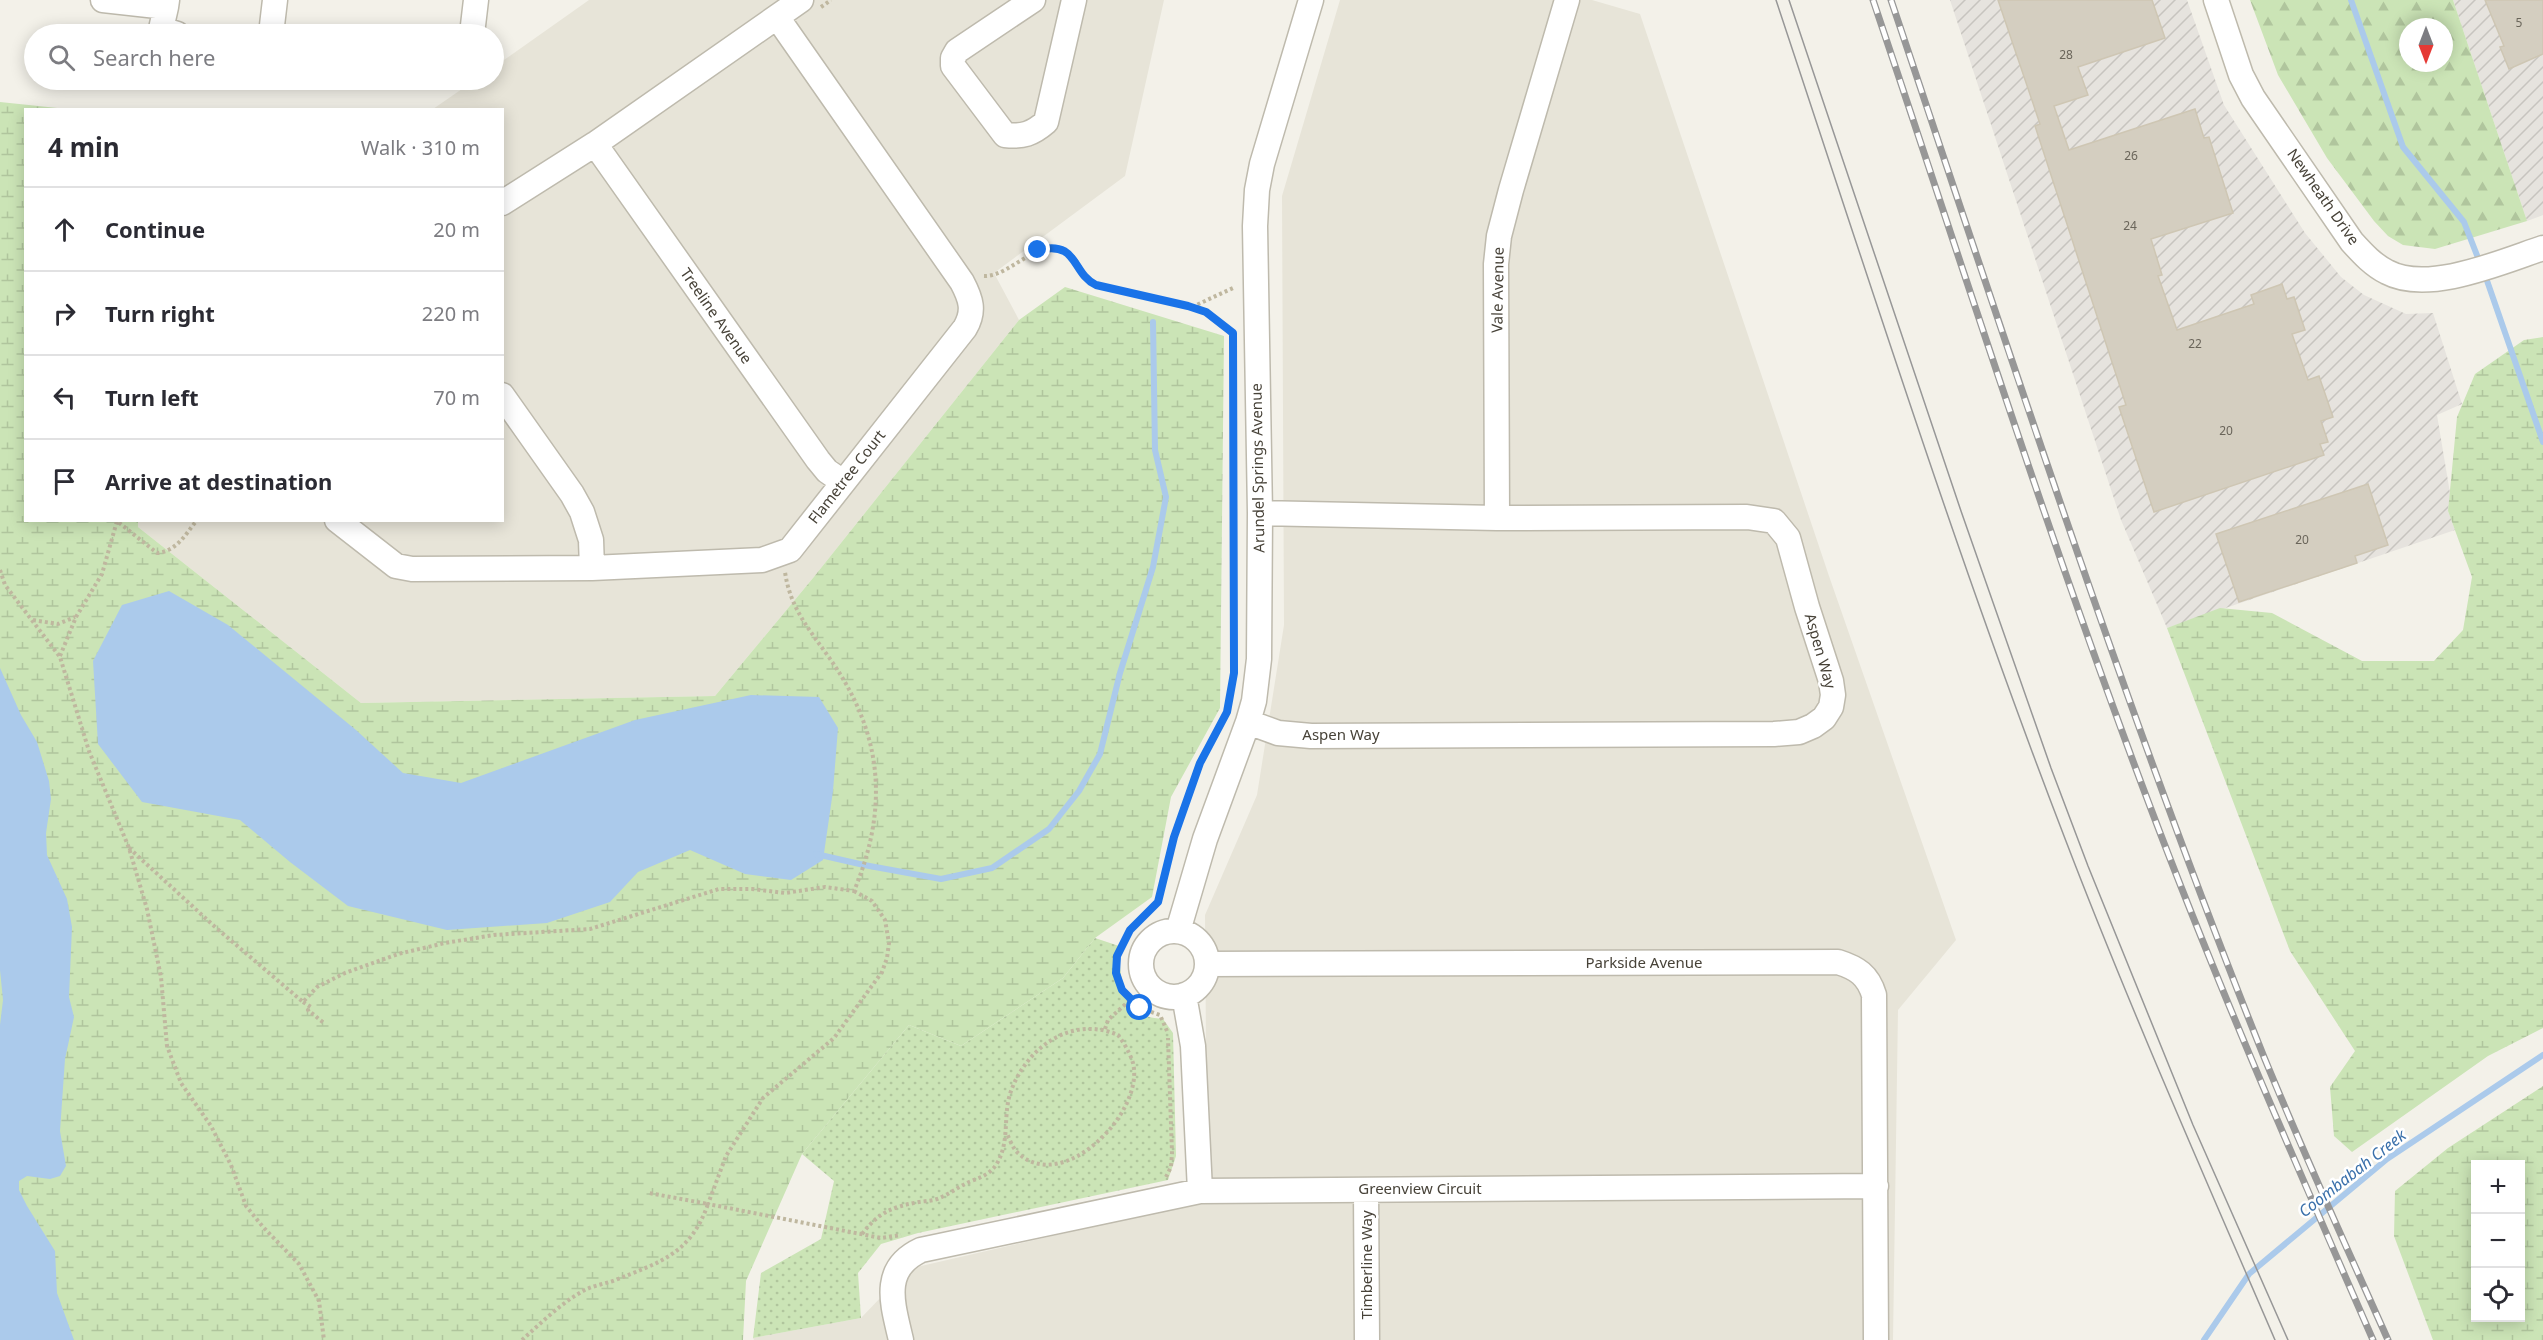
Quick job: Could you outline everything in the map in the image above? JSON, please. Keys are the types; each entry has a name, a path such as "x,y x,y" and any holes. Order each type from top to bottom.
{"street":[{"path":"103,0 166,3 162,24"},
{"path":"272,24 274,0"},
{"path":"473,24 476,0"},
{"path":"1033,0 957,51 953,58 953,66 1005,135 1032,134 1046,122 1074,0"},
{"name":"Arundel Springs Avenue","path":"1178,931 1204,839 1254,701 1259,660 1260,513 1255,226 1257,190 1262,164 1311,0"},
{"name":"Vale Avenue","path":"1497,518 1496,264 1499,236 1568,0"},
{"name":"Newheath Drive","path":"2216,0 2241,75 2253,98 2368,260 2388,273 2407,279 2428,281 2453,276 2543,248"},
{"path":"504,202 595,144 777,17 806,7"},
{"name":"Flametree Court","path":"777,17 962,282 972,308 971,318 965,328 790,550 783,553"},
{"name":"Treeline Avenue","path":"595,144 818,460 827,471 843,483"},
{"path":"504,398 572,494 582,512 591,540 592,568"},
{"name":"Aspen Way","path":"1248,722 1278,733 1311,736 1774,734 1799,732 1813,726 1824,718 1831,707 1831,681 1788,538 1774,521 1747,518 1497,518 1260,513"},
{"path":"340,522 396,566 412,569 592,568 762,560 783,553"},
{"path":"1178,931 1190,934 1199,942 1208,964 1201,983 1184,995 1163,995 1153,989 1142,972 1144,951 1149,942 1158,935 1178,931"},
{"name":"Parkside Avenue","path":"1208,964 1838,962 1852,966 1870,983 1874,995 1876,1186"},
{"path":"1184,995 1193,1046 1200,1191"},
{"path":"1876,1186 1876,1340"},
{"name":"Greenview Circuit","path":"901,1340 893,1304 892,1287 895,1275 909,1256 921,1250 1200,1191 1876,1186"},
{"name":"Timberline Way","path":"1366,1190 1367,1340"}],"path":[{"path":"806,7 831,0"},
{"path":"978,268 985,278 1006,270 1038,250 1052,248 1064,251 1074,258 1084,276 1096,285 1206,312 1233,333 1233,345"},
{"path":"1192,307 1233,288"},
{"path":"1165,1178 1171,1167 1172,1153 1168,1034 1160,1015 1140,1008 1122,990 1116,973 1117,956 1130,930 1158,902 1174,837 1200,763 1227,712 1234,673 1233,356"},
{"path":"60,657 76,617 102,574 117,522"},
{"path":"118,522 157,553 167,552 175,547 195,522"},
{"path":"783,553 787,584 801,621 829,657 852,695 868,732 876,774 874,811 864,866 854,891"},
{"path":"0,570 5,585 60,657 89,751 129,848 147,909 161,976 167,1046 181,1083 212,1126 231,1165 246,1206 299,1264 319,1301 324,1340"},
{"path":"32,620 58,624 76,617"},
{"path":"129,848 214,926 311,1007 308,1010 325,1024"},
{"path":"303,1002 317,987 345,973 398,954 494,935 590,929 719,889 752,889 785,893 825,886 854,891 872,901 885,920 889,943 882,972 834,1038 763,1098 726,1156 700,1225 682,1248 655,1263 585,1290 564,1302 522,1340"},
{"path":"1105,1029 1108,1020 1131,999"},
{"path":"862,1234 882,1212 936,1200 984,1176 994,1167 1004,1150 1007,1134 1006,1112 1011,1091 1022,1066 1033,1053 1055,1037 1075,1029 1105,1029 1118,1035 1133,1065 1133,1084 1126,1103 1110,1130 1090,1150 1069,1160 1040,1164 1029,1161 1017,1153 1007,1134"},
{"path":"649,1193 881,1238 908,1233"}],"shaded area":[{"path":"589,0 1164,0 1125,176 994,273 1019,320 813,578 715,696 361,703 138,527 138,522 504,522 504,108 434,108 461,90 504,90 504,60"},
{"path":"1340,0 1592,0 1640,14 1829,576 1956,940 1898,1010 1893,1340 754,1340 753,1338 861,1318 908,1269 1188,1205 1207,1177 1205,915 1257,795 1284,625 1282,196"},
{"path":"1950,0 2187,0 2224,105 2305,233 2341,277 2364,295 2406,314 2433,313 2462,404 2437,415 2450,493 2448,511 2455,530 2167,628 2121,520"},
{"path":"2453,0 2543,0 2543,215 2527,221"}],"green space":[{"path":"2250,0 2453,0 2527,221 2435,249 2403,245 2388,236 2374,221 2327,158 2278,75"},
{"path":"0,102 57,108 24,108 24,522 138,522 138,527 361,703 715,696 813,578 1019,320 1065,287 1224,336 1220,708 1171,797 1152,897 1095,938 1063,978 961,1046 909,1025 802,1154 746,1281 743,1340 0,1340"},
{"path":"2543,337 2543,1028 2488,1056 2352,1152 2334,1136 2330,1087 2355,1051 2290,951 2167,628 2220,608 2272,613 2362,661 2434,661 2463,630 2472,577 2448,511 2457,417 2475,374 2524,340"},
{"path":"1095,938 1119,946 1123,984 1130,1002 1144,1015 1163,1019 1173,1033 1176,1156 1168,1180 918,1233 881,1244 858,1273 861,1318 753,1338 761,1273 821,1239 834,1181 802,1154 909,1025 961,1046 1063,978"},
{"path":"2543,1086 2543,1340 2433,1340 2394,1236 2395,1191 2448,1148"}],"water":[{"path":"169,591 228,625 356,730 403,773 461,783 635,720 751,695 819,697 838,728 833,791 823,860 791,880 745,874 690,850 638,872 610,902 547,923 447,930 348,906 240,820 142,802 98,744 93,661 122,605"},
{"path":"0,668 21,715 37,742 49,781 51,799 46,833 47,855 67,899 72,927 69,997 74,1017 65,1059 60,1131 66,1166 60,1176 50,1179 27,1176 19,1181 19,1190 55,1251 57,1293 74,1340 0,1340 0,1025 3,1000 0,970"}],"building":[{"path":"1998,0 2152,0 2165,38 2078,67 2088,95 2054,106 2069,150 2195,109 2204,138 2209,137 2233,213 2151,239 2162,275 2158,276 2177,330 2254,304 2251,295 2282,284 2287,299 2294,297 2305,330 2292,334 2308,380 2319,376 2333,417 2321,421 2328,442 2320,444 2324,455 2154,512 2119,407 2126,405 2035,126 2040,124"},
{"path":"2485,0 2543,0 2543,54 2509,69 2500,47 2504,46"},
{"path":"2368,484 2388,545 2355,556 2357,563 2239,602 2216,534"}],"waterway":[{"path":"2351,0 2403,147 2464,222 2480,263"},
{"path":"2484,272 2543,442"},
{"path":"816,854 941,879 992,868 1049,829 1079,791 1100,754 1120,673 1153,567 1166,497 1155,450 1153,322"},
{"name":"Coombabah Creek","path":"2204,1340 2249,1274 2387,1159 2543,1055"}],"tram line":[{"path":"1776,0 1915,420 2025,733 2114,963 2275,1340"},
{"path":"1789,0 1961,511 2051,768 2088,866 2193,1125 2288,1340"}],"railway":[{"path":"1873,0 2008,406 2151,809 2231,1010 2373,1340"},
{"path":"1891,0 2070,531 2164,795 2264,1057 2388,1340"}],"route":[{"path":"1038,250 1052,248 1064,251 1074,258 1089,282 1096,285 1206,312 1233,333 1234,673 1227,712 1200,763 1174,837 1158,902 1130,930 1117,956 1116,973 1122,990 1140,1008"}]}
